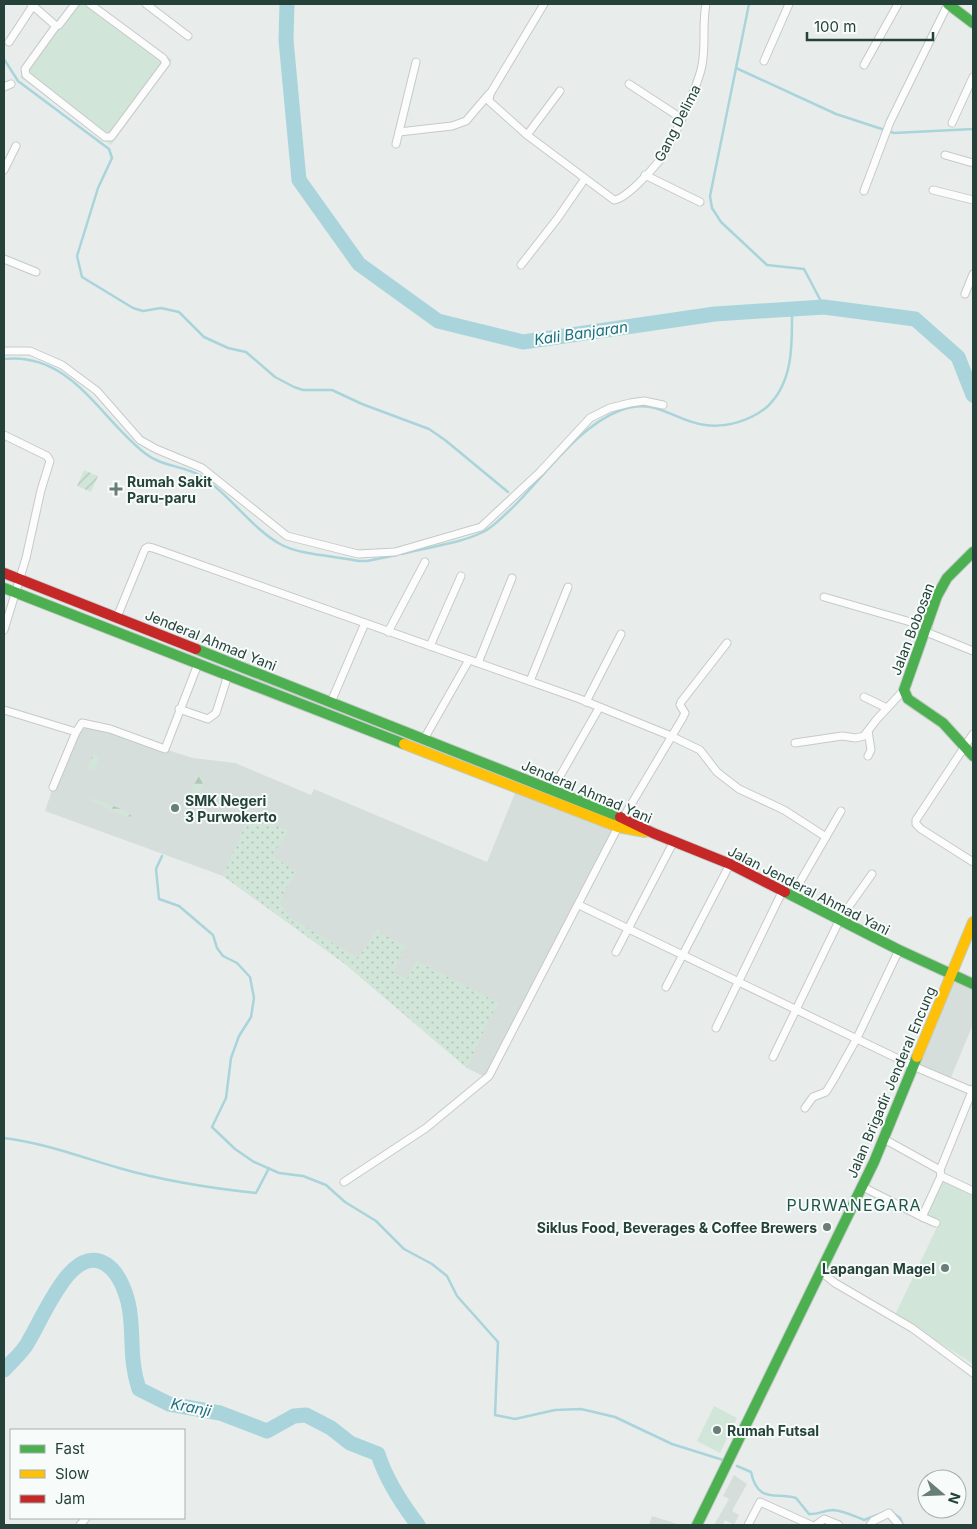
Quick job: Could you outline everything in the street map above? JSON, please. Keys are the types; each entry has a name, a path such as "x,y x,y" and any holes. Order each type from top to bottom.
{"main road":[{"path":"948,4 973,23"},
{"name":"Jalan Bobosan","path":"973,552 947,578 937,596 904,690 908,699 943,723 973,756"},
{"name":"Jenderal Ahmad Yani","path":"4,573 552,790 620,822"},
{"name":"Jenderal Ahmad Yani","path":"4,588 228,676 653,833"},
{"path":"135,639 140,626"},
{"path":"245,682 249,670"},
{"name":"Jalan Jenderal Ahmad Yani","path":"653,833 730,864 899,950 973,984"},
{"path":"952,974 973,922"},
{"name":"Jalan Brigadir Jenderal Encung","path":"697,1525 884,1139 952,974"}],"street":[{"path":"9,42 32,4 56,26"},
{"path":"75,4 59,25 56,26 25,69 26,75 105,137 111,137 166,63 163,58 90,4"},
{"path":"146,4 188,36"},
{"path":"399,132 452,126 466,121 491,91 544,4"},
{"name":"Gang Delima","path":"491,91 489,101 491,104 527,135 584,180 614,200 622,197 660,160 699,79 703,64 706,4"},
{"path":"764,61 789,4"},
{"path":"864,65 898,4"},
{"path":"864,191 890,122 948,4"},
{"path":"396,144 416,62"},
{"path":"952,123 973,77"},
{"path":"4,88 12,84"},
{"path":"629,84 681,118"},
{"path":"527,135 560,92"},
{"path":"4,170 16,146"},
{"path":"945,155 973,163"},
{"path":"645,175 700,202"},
{"path":"521,265 558,219 584,180"},
{"path":"933,190 973,200"},
{"path":"4,259 36,272"},
{"path":"965,294 973,274"},
{"path":"4,351 30,351 62,365 97,390 140,440 156,449 202,468 219,480 267,522 287,536 296,540 358,554 395,552 471,532 481,527 503,508 590,418 610,408 630,403 644,401 663,405"},
{"path":"4,435 47,456 50,461 20,580 14,592 4,630"},
{"path":"117,617 145,549 148,547 530,681 671,736 700,750 717,772 739,789 784,810 826,837"},
{"path":"388,632 425,562"},
{"path":"430,646 461,576"},
{"path":"478,663 512,578"},
{"path":"530,681 568,588"},
{"path":"824,597 927,629 973,652"},
{"path":"331,702 365,623"},
{"path":"586,702 621,634"},
{"path":"344,1182 426,1128 489,1076 560,935 579,905 620,822 684,715 680,705 681,702 727,643"},
{"path":"424,739 469,660"},
{"path":"54,787 76,732 82,723 110,729 165,749 198,664"},
{"path":"179,709 208,719 212,717 216,713 228,676"},
{"path":"795,743 842,736 856,738 864,736 904,690"},
{"path":"864,697 887,708"},
{"path":"552,790 599,708"},
{"path":"4,710 76,732"},
{"path":"868,731 871,750 868,756"},
{"path":"973,734 919,812 916,824 973,862"},
{"path":"716,1028 737,982 788,892 826,837 841,811"},
{"path":"616,952 630,929 674,841"},
{"path":"666,987 730,864"},
{"path":"773,1057 795,1008 840,919 872,874"},
{"path":"579,905 913,1066 973,1090 922,1217"},
{"path":"805,1108 813,1097 826,1092 857,1038 899,950"},
{"path":"884,1139 940,1173 973,1190"},
{"path":"861,1186 936,1223"},
{"path":"821,1272 835,1283 912,1328 973,1372"},
{"path":"748,1525 760,1502 811,1525"},
{"path":"870,1525 873,1521 889,1514 899,1525"},
{"path":"816,1525 824,1519 839,1525"}],"shaded area":[{"path":"82,723 193,758 235,763 311,795 314,789 487,862 517,788 618,827 489,1079 467,1068 345,964 223,876 45,811 53,787"},
{"path":"952,974 973,984 973,1024 950,1080 913,1066"},
{"path":"734,1475 747,1484 732,1511 739,1515 734,1525 725,1520 723,1525 714,1525 729,1499 723,1496"},
{"path":"652,1516 668,1521 680,1525 649,1525"}],"green space":[{"path":"76,4 96,4 172,60 111,145 20,77"},
{"path":"84,470 98,476 91,492 77,486"},
{"path":"96,754 99,758 95,770 91,770 88,767 93,755"},
{"path":"200,776 204,780 199,794 194,795 191,792 196,777"},
{"path":"92,798 129,812 132,816 127,817 91,801"},
{"path":"254,816 289,831 272,855 296,872 283,894 281,904 289,917 358,958 378,929 383,934 405,946 393,972 407,979 416,961 499,1003 490,1017 467,1068 345,964 223,876 248,819"},
{"name":"Lapangan Magel","path":"944,1179 973,1191 973,1364 895,1315 939,1223 927,1216"},
{"name":"Rumah Futsal","path":"714,1406 737,1418 720,1453 697,1441"}],"waterway":[{"name":"Kali Banjaran","path":"287,4 286,40 299,180 359,264 438,321 523,342 715,314 824,307 915,319 958,357 973,395"},
{"path":"749,4 710,196 712,208 721,222 767,265 804,269 824,307"},
{"path":"4,59 18,81 109,149 112,158 98,188 77,256 82,277 133,308 143,311 161,308 179,312 204,337 228,348 246,352 275,377 294,387 303,390 332,390 362,404 429,429 508,492"},
{"path":"736,68 836,114 894,133 973,129"},
{"path":"402,554 454,542 486,530 509,511 561,454 589,428 621,410 645,406 664,411 694,423 713,426 739,422 762,411 776,396 783,385 787,373 791,348 792,309"},
{"path":"4,359 28,360 48,366 67,377 83,391 129,440 146,454 158,461 199,475 210,482 259,529 288,548 359,561 397,555"},
{"path":"162,856 156,869 159,899 179,906 213,935 217,948 223,956 237,963 250,977 254,998 251,1017 239,1036 231,1058 226,1098 212,1127 235,1149 254,1162 279,1173 303,1176 326,1185 345,1202 376,1221 404,1249 432,1264 447,1276 457,1296 498,1342 495,1415 515,1419 555,1410 581,1409 615,1417 672,1444 723,1460"},
{"path":"4,1138 48,1147 153,1177 238,1191 256,1193 269,1168"},
{"name":"Kranji","path":"4,1370 25,1348 51,1300 68,1275 79,1265 88,1261 98,1261 106,1264 113,1271 124,1290 128,1302 134,1366 139,1389 169,1404 220,1413 267,1431 294,1416 306,1415 331,1428 350,1443 378,1454 385,1473 395,1491 418,1525"},
{"path":"737,1466 751,1472 754,1482 763,1493 796,1498 809,1514 833,1510 864,1520 885,1512"},
{"path":"893,1513 900,1518 903,1525"}],"traffic: fast":[{"path":"948,4 973,23"},
{"path":"973,552 947,578 937,596 904,690 908,699 943,723 973,756"},
{"path":"4,588 404,744"},
{"path":"196,649 620,817"},
{"path":"785,892 899,950 973,984"},
{"path":"697,1525 874,1162 917,1057"}],"traffic: slow":[{"path":"404,744 618,827 645,832"},
{"path":"917,1057 973,922"}],"traffic: jam":[{"path":"4,573 196,649"},
{"path":"620,817 653,833 730,864 785,892"}],"place":[{"name":"Rumah Sakit Paru-paru","path":"116,489"},
{"name":"SMK Negeri 3 Purwokerto","path":"175,808"},
{"name":"Siklus Food, Beverages & Coffee Brewers","path":"827,1227"},
{"name":"Lapangan Magel","path":"945,1268"},
{"name":"Rumah Futsal","path":"717,1430"}],"district":[{"name":"PURWANEGARA","path":"854,1205"}]}
